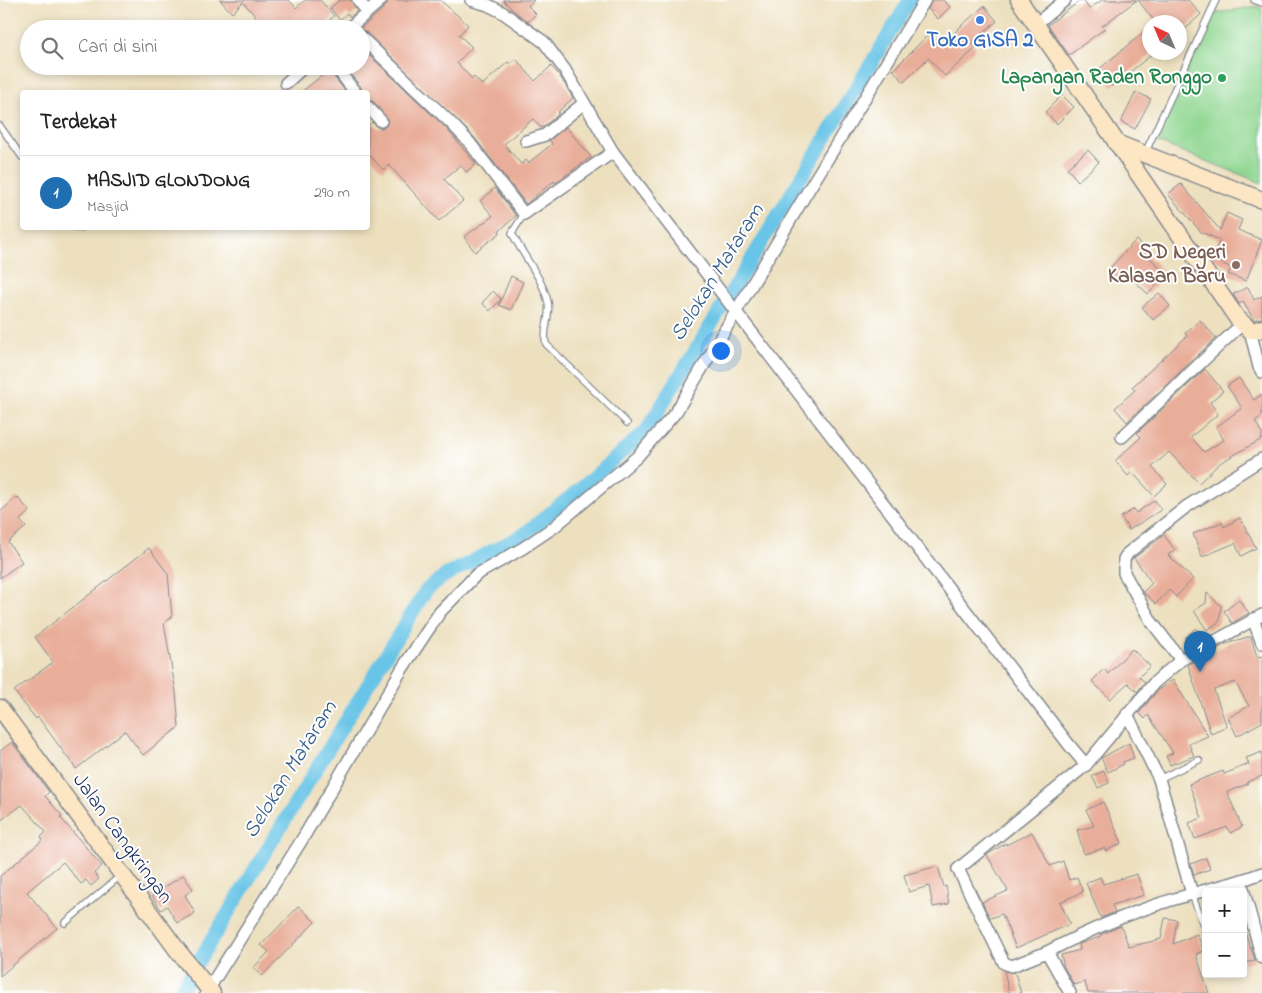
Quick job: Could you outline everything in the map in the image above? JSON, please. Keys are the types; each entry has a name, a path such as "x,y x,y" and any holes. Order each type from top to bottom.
{"main road":[{"path":"1019,0 1237,318 1251,327"},
{"path":"1116,143 1262,200"},
{"name":"Jalan Cangkringan","path":"0,708 208,989"}],"street":[{"path":"358,0 367,11"},
{"path":"358,20 381,0"},
{"path":"471,0 490,2 544,42 565,70 613,152 1086,764"},
{"path":"208,989 303,838 402,669 440,612 476,575 523,548 554,527 637,457 676,412 694,384 732,307 924,0"},
{"path":"1036,24 1065,0"},
{"path":"370,46 451,122 469,142 524,214 613,152"},
{"path":"286,83 295,75"},
{"path":"342,75 353,90"},
{"path":"526,141 545,135 584,103"},
{"path":"370,109 381,121"},
{"path":"1122,437 1251,327 1259,367 1262,372"},
{"path":"1181,660 1151,620 1124,573 1124,559 1128,553 1186,507 1262,458"},
{"path":"1262,642 1258,617 1181,660 1154,683 1086,764 958,869 1004,963 1012,966 1046,952 1079,935 1192,894 1241,881 1262,873"},
{"path":"1127,714 1159,779 1192,894"},
{"path":"1241,881 1262,958"},
{"path":"1046,952 1070,993"}],"lane":[{"path":"1145,154 1216,0"},
{"path":"1254,0 1262,3"},
{"path":"0,126 20,154"},
{"path":"524,214 512,233 536,275 548,301 549,312 545,333 546,344 628,423"},
{"path":"1159,779 1199,760"},
{"path":"65,923 122,874"},
{"path":"1192,894 1202,922"}],"green space":[{"name":"Lapangan Raden Ronggo","path":"1257,6 1262,9 1262,183 1155,141 1211,14"}],"building":[{"path":"220,0 289,0 296,8 305,0 320,0 334,16 330,20 259,20 243,2 232,13"},
{"path":"340,0 351,0 357,11 350,17 347,13 340,20 330,8"},
{"path":"388,0 440,0 468,25 459,35 472,47 457,63 472,79 474,77 482,85 508,62 510,64 516,59 535,81 551,66 560,76 573,98 559,111 557,116 541,128 533,119 504,144 521,164 526,160 528,163 552,144 550,140 566,127 591,157 555,183 554,181 526,204 474,137 370,36 370,20 386,6"},
{"path":"503,0 534,0 528,6 536,14 528,22"},
{"path":"932,0 943,0 950,7 938,19 928,9"},
{"path":"1081,0 1089,9 1102,0 1137,0 1102,26 1104,29 1069,55 1048,25"},
{"path":"1138,0 1188,0 1201,14 1187,27 1187,15 1150,15"},
{"path":"984,6 997,21 971,43 976,48 945,76 928,58 904,82 893,70 928,35 941,47"},
{"path":"1142,33 1142,60 1145,60 1112,86 1098,70"},
{"path":"370,56 446,128 476,164 466,172 461,165 444,179 463,201 439,221 389,165 383,170 370,155 370,124 372,122 378,128 383,128 388,120 374,102 370,101 370,90 362,90 352,75 370,75"},
{"path":"323,75 333,75 344,90 304,90"},
{"path":"1136,92 1151,99 1135,129 1121,122"},
{"path":"1062,95 1074,107 1057,124 1045,112"},
{"path":"1088,150 1099,162 1078,181 1067,168"},
{"path":"1181,184 1220,230 1227,213 1242,220 1238,230 1262,240 1246,281 1228,274 1231,268 1211,257 1220,240 1201,232 1168,194"},
{"path":"495,188 516,216 499,231 500,233 475,252 464,237 493,216 480,201"},
{"path":"1136,240 1148,251 1145,253 1167,275 1148,294 1125,272 1117,280 1108,270"},
{"path":"511,276 523,282 511,310 499,305"},
{"path":"1248,287 1254,300 1262,296 1262,318 1254,320 1243,302 1239,304 1233,294"},
{"path":"493,291 501,299 490,311 482,303"},
{"path":"1159,293 1170,306 1153,320 1142,307"},
{"path":"1200,320 1216,338 1127,422 1115,408 1135,390 1132,387 1187,336 1185,333"},
{"path":"1205,369 1223,391 1210,402 1218,414 1191,437 1204,452 1224,440 1216,427 1242,408 1227,386 1239,378 1254,400 1262,394 1262,416 1255,421 1262,433 1262,439 1220,463 1199,483 1169,452 1152,467 1167,484 1154,496 1132,472 1128,476 1115,461 1141,437 1137,433"},
{"path":"17,497 30,511 20,520 26,527 8,542 22,562 0,578 0,512"},
{"path":"1155,500 1161,510 1129,530 1121,517 1134,509 1136,513"},
{"path":"1240,518 1256,548 1241,556 1235,543 1202,557 1193,534 1222,522 1224,527"},
{"path":"1164,535 1175,550 1168,555 1193,579 1176,597 1169,590 1156,604 1143,592 1152,583 1134,558"},
{"path":"149,548 168,574 172,617 164,623 176,693 179,727 143,755 125,731 76,769 38,717 36,719 14,691 53,662 35,637"},
{"path":"1207,593 1221,606 1219,622 1207,630 1194,611 1206,603"},
{"path":"1239,600 1249,613 1232,623 1224,611"},
{"path":"1196,628 1204,638 1191,646 1185,638"},
{"path":"1251,637 1257,657 1262,656 1262,722 1237,736 1228,718 1249,706 1235,682 1214,690 1227,727 1211,734 1188,665 1226,644"},
{"path":"1132,649 1150,666 1139,677 1145,682 1137,692 1128,683 1110,699 1092,681 1104,669 1108,674"},
{"path":"1173,680 1208,736 1189,744 1194,756 1170,765 1166,756 1173,753 1148,715 1145,719 1139,713 1158,690"},
{"path":"12,742 49,792 45,796 62,816 60,817 102,866 94,873 99,879 91,886 86,880 81,884 63,862 27,892 57,928 0,976 0,876 43,840 41,837 46,832 22,805 0,821 0,751"},
{"path":"1129,743 1134,758 1123,762 1124,764 1108,772 1101,758"},
{"path":"1262,752 1262,776 1227,792 1242,827 1230,833 1227,827 1195,839 1189,823 1202,818 1189,784 1223,771 1224,774 1249,764 1246,758"},
{"path":"1104,771 1109,783 1098,788 1092,776"},
{"path":"1103,802 1122,843 1106,851 1104,848 1084,854 1077,830 1094,826 1086,810"},
{"path":"1032,832 1050,866 1063,861 1069,880 1077,877 1083,892 1060,902 1070,924 1016,948 1002,914 990,918 982,902 1008,891 987,855 1006,843 1006,845"},
{"path":"1206,858 1210,869 1194,875 1191,864"},
{"path":"938,866 944,887 946,886 949,904 933,907 929,886 909,892 904,875"},
{"path":"1137,874 1144,895 1112,905 1115,912 1101,918 1086,883 1100,877 1103,884"},
{"path":"183,875 193,889 185,895 195,913 177,923 167,906 161,910 152,896"},
{"path":"299,906 315,922 262,976 254,967 269,952 261,945"},
{"path":"1165,918 1177,920 1173,944 1197,934 1202,946 1202,952 1196,954 1202,978 1204,978 1209,993 1088,993 1085,982 1074,985 1064,967 1061,955 1080,950 1079,944 1100,937 1100,935 1121,926 1129,947 1161,939"},
{"path":"1247,938 1255,960 1247,963"},
{"path":"1004,971 1015,973 1021,993 1009,993"}],"waterway":[{"name":"Selokan Mataram","path":"179,993 426,590 446,575 523,535 580,489 646,431 910,0"}],"place":[{"name":"Toko GISA 2","path":"980,20"},
{"name":"Lapangan Raden Ronggo","path":"1222,78"},
{"name":"SD Negeri Kalasan Baru","path":"1236,265"},
{"name":"MASJID GLONDONG","path":"1200,672"}]}
